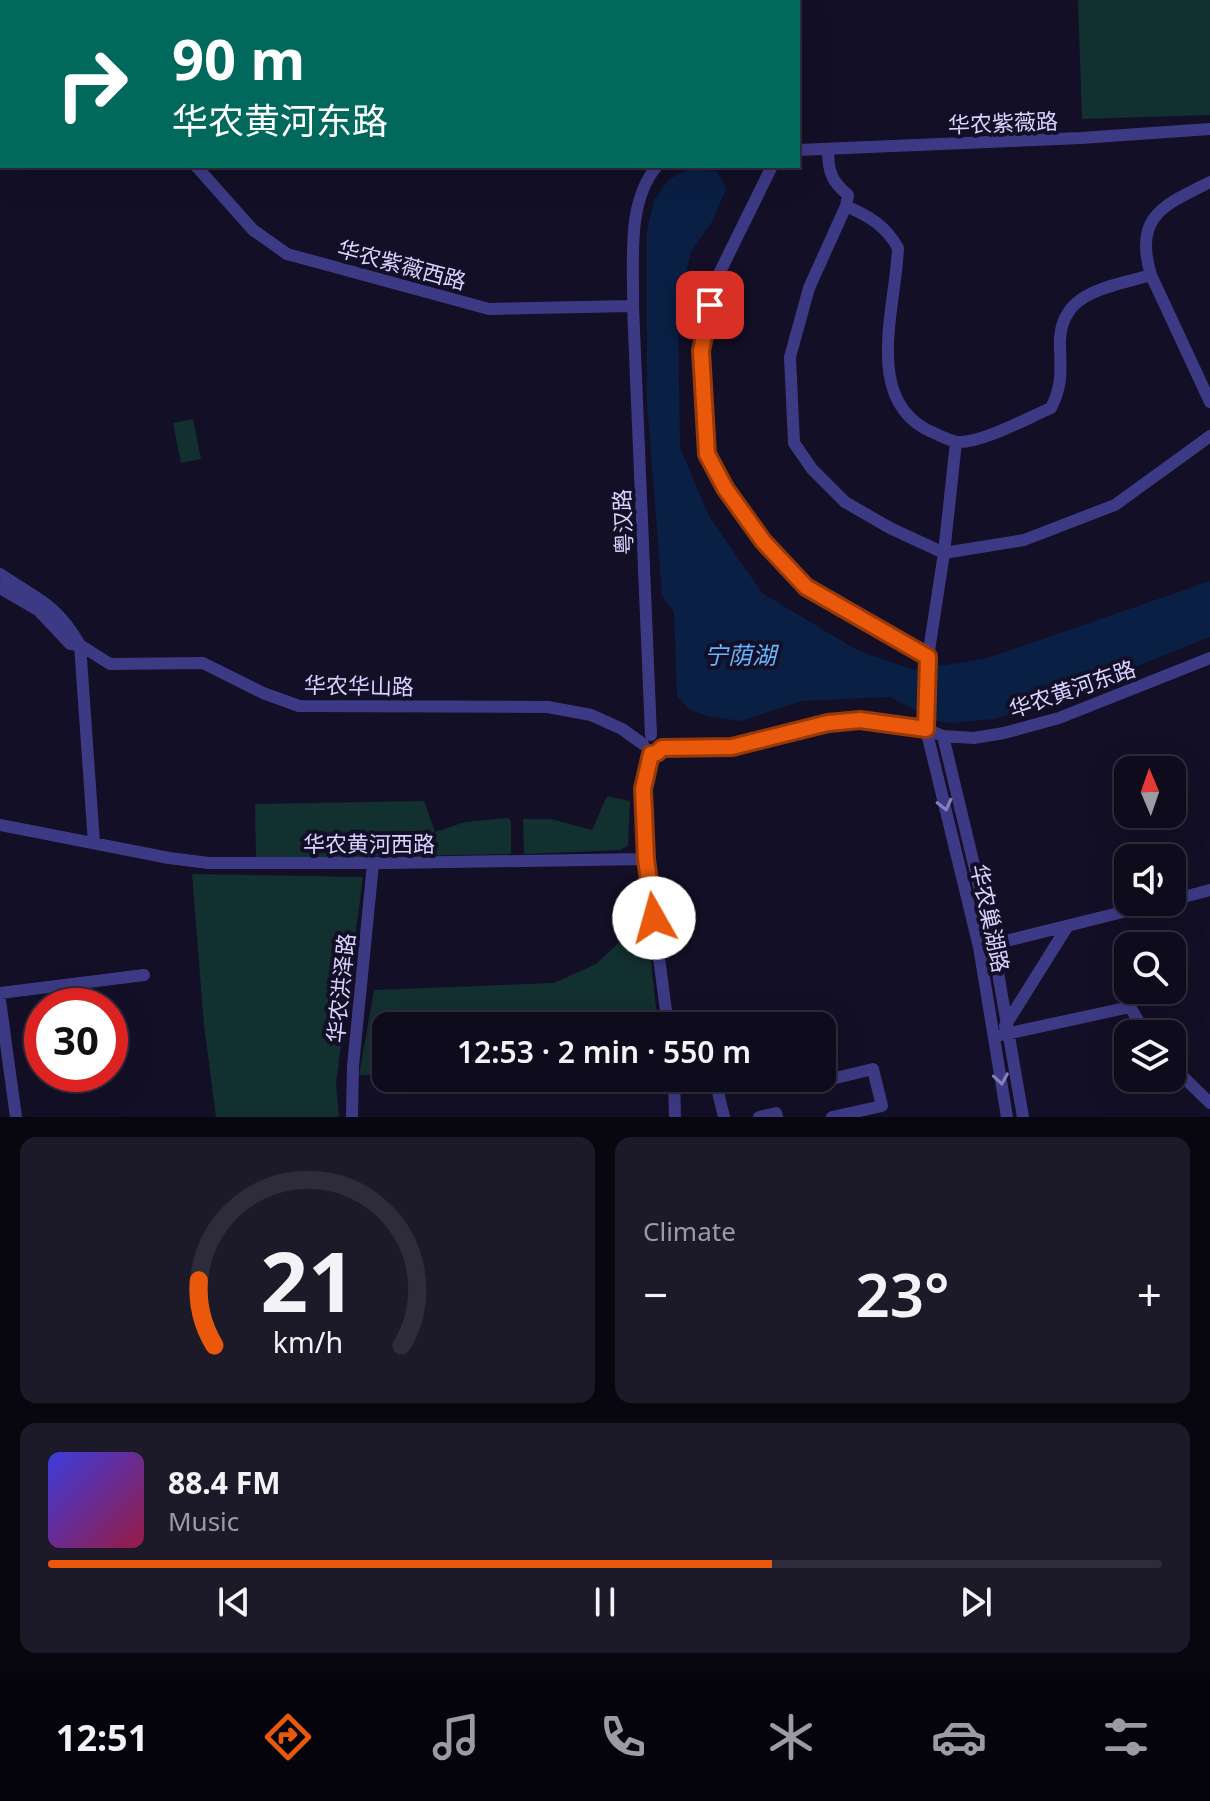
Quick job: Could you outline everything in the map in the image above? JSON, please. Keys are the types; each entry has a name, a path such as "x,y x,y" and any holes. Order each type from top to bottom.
{"street":[{"name":"华农紫薇路","path":"800,150 1090,138 1210,129"},
{"path":"828,149 828,169 834,184 848,195 846,206 809,288 790,357 794,443 812,469 845,502 890,528 944,553 1024,540 1115,505 1210,436"},
{"name":"华农紫薇西路","path":"198,168 253,230 287,254 489,309 633,306"},
{"name":"粤汉路","path":"655,168 639,199 634,235 633,306 652,745 643,789 646,859 666,1012"},
{"path":"771,168 715,282 701,351 707,454 725,488 763,541 806,587 928,657"},
{"path":"1210,182 1165,204 1145,234 1145,255 1151,275 1210,402"},
{"path":"846,206 868,216 889,232 898,248 886,362 896,399 919,427 956,442 979,437 1051,408 1062,372 1060,326 1070,307 1090,294 1151,275"},
{"name":"华农巢湖路","path":"956,442 944,553 928,657 926,729 979,947 1007,1117"},
{"name":"华农华山路","path":"0,574 48,603 67,622 80,645"},
{"name":"华农华山路","path":"0,588 38,610 70,644 80,645 110,664 203,663 263,693 299,706 548,707 591,715 652,745"},
{"path":"80,645 94,843"},
{"name":"华农黄河东路","path":"652,745 732,747 828,723 860,720 926,729 943,736 974,738 1059,718 1210,658"},
{"name":"华农巢湖路","path":"943,736 993,944 1023,1117"},
{"name":"华农黄河西路","path":"0,825 209,863 373,864 646,859"},
{"name":"华农洪泽路","path":"352,1117 353,1066 373,864"},
{"path":"1186,896 1210,890"},
{"path":"979,947 1114,915"},
{"path":"1008,1029 1067,927"},
{"path":"0,993 144,975"},
{"path":"0,1000 16,1117"},
{"path":"994,1037 1008,1029 1130,1007 1138,1020"},
{"path":"832,1117 882,1106 873,1069 836,1078"},
{"path":"1186,1078 1207,1096"},
{"path":"674,1092 675,1117"},
{"path":"718,1092 724,1117"},
{"path":"759,1117 776,1113 777,1117"}],"green space":[{"path":"1078,0 1210,0 1210,115 1082,119"},
{"path":"193,419 201,459 181,463 173,423"},
{"path":"607,796 630,801 628,846 620,850 524,854 523,819 551,819 592,830"},
{"path":"424,801 435,832 465,822 508,818 511,821 511,854 256,859 255,804"},
{"path":"192,874 363,877 336,1083 339,1117 216,1117 204,1025"},
{"path":"643,887 656,1012 372,1012 372,1075 359,1075 374,990 554,983 596,964 624,938 630,888"}],"water":[{"name":"宁荫湖","path":"690,169 717,171 726,189 713,220 691,252 678,305 680,448 709,516 762,593 857,650 914,670 988,658 1210,581 1210,637 1059,697 994,719 953,723 937,721 890,697 802,701 740,721 690,710 677,696 674,612 662,595 647,402 647,231 654,200 669,179"}],"route":[{"path":"654,918 646,859 643,789 651,754 662,748 732,747 828,723 860,720 926,729 928,657 806,587 763,541 725,488 707,454 701,351 710,305"}]}
